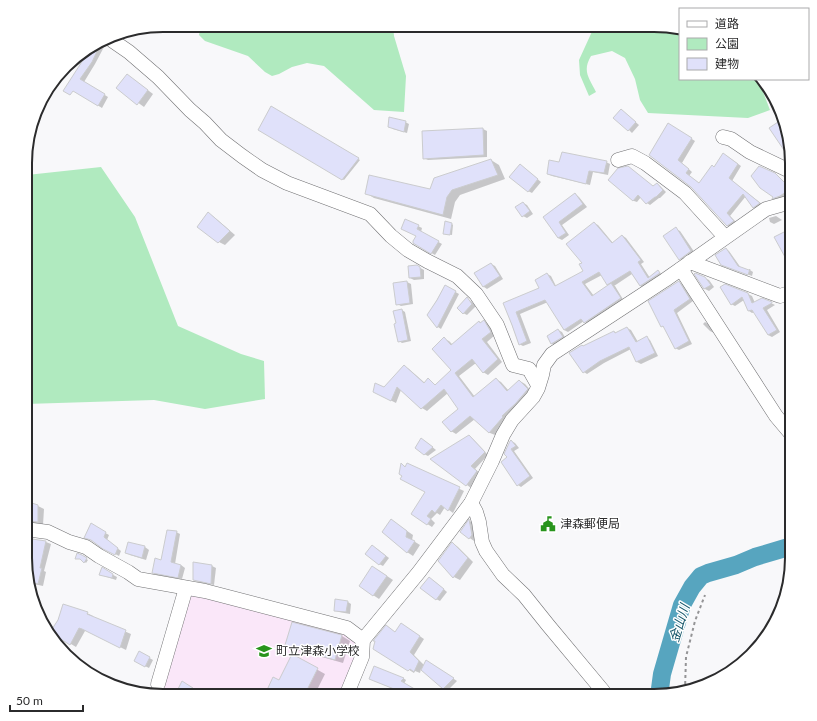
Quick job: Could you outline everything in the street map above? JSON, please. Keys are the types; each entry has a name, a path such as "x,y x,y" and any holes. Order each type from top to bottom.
{"street":[{"path":"114,42 129,52 158,77 221,140 262,170 287,183 370,214 390,236 408,250 457,276 476,294 497,325 513,365 529,369 538,385"},
{"path":"723,137 731,139 750,152 785,169"},
{"path":"618,160 632,156 645,163 685,193 725,237"},
{"path":"349,689 362,658 364,640 419,572 471,502 492,461 503,435 512,420 533,397 544,365 552,354 685,266 766,209 785,204"},
{"path":"685,266 780,296 785,294"},
{"path":"685,266 776,416 785,427"},
{"path":"471,502 476,512 482,542 486,552 503,575 524,595 602,689"},
{"path":"32,530 48,532 69,542 86,547 138,579 219,595 347,628 364,640"},
{"path":"158,684 186,588"}],"path":[{"path":"685,685 686,657 695,621 705,595"}],"shaded area":[{"name":"町立津森小学校","path":"187,590 347,631 356,641 357,661 344,689 162,688"}],"green space":[{"path":"200,32 394,32 406,76 404,112 374,110 324,66 307,63 292,67 272,76 265,72 248,56 205,41 199,35"},
{"path":"592,32 662,32 679,35 679,80 755,80 762,88 770,110 748,118 648,113 640,100 635,79 625,58 612,51 591,56 588,61 587,70 596,92 589,96 580,75 579,60"},
{"path":"101,167 135,217 178,326 241,354 264,361 265,399 205,409 154,400 32,404 32,174"}],"building":[{"path":"98,50 92,62 80,79 105,94 98,106 73,91 70,95 63,91 83,60"},
{"path":"127,74 148,90 137,105 116,88"},
{"path":"271,106 359,158 342,180 258,130"},
{"path":"621,109 636,122 628,131 613,118"},
{"path":"389,117 406,121 404,132 388,127"},
{"path":"778,122 784,150 769,128"},
{"path":"668,123 692,138 678,160 689,169 686,173 699,183 712,165 714,167 723,153 738,164 729,178 760,203 753,208 743,194 727,213 734,221 727,226 691,187 649,155"},
{"path":"483,128 484,155 423,159 422,131"},
{"path":"562,152 607,161 604,173 589,171 586,184 547,174 549,160 559,162"},
{"path":"491,159 498,175 452,190 447,197 443,215 365,194 369,175 430,189 434,178"},
{"path":"520,164 538,179 528,192 509,177"},
{"path":"628,166 653,186 657,183 663,190 646,204 638,195 633,201 608,180 618,168"},
{"path":"759,166 775,173 785,183 785,193 772,199 773,197 760,188 751,176"},
{"path":"575,193 583,204 559,222 566,233 558,238 543,217"},
{"path":"523,202 530,211 522,217 515,207"},
{"path":"208,212 230,231 218,243 197,227"},
{"path":"405,219 419,225 417,229 439,241 431,254 413,243 416,236 401,229"},
{"path":"445,221 452,223 450,235 443,234"},
{"path":"594,222 612,243 622,235 641,260 638,262 648,278 658,270 660,273 640,286 630,271 607,285 599,272 582,282 592,296 611,283 621,298 584,323 581,319 564,330 545,300 516,312 527,341 519,345 503,303 539,288 535,280 547,273 555,286 583,271 579,264 582,263 566,244"},
{"path":"676,227 691,251 679,260 663,236"},
{"path":"785,232 785,257 774,237"},
{"path":"726,248 738,266 749,270 750,269 748,275 721,265 715,255"},
{"path":"491,263 500,276 483,287 474,273"},
{"path":"417,265 420,267 421,277 409,278 408,266"},
{"path":"695,273 705,277 711,285 704,289 694,274"},
{"path":"407,281 410,303 396,305 393,283"},
{"path":"679,281 690,299 674,310 689,341 675,349 663,326 661,327 648,301"},
{"path":"725,284 748,293 752,303 762,298 772,302 763,308 777,330 768,335 752,310 748,311 742,297 731,305 720,287"},
{"path":"445,285 456,291 437,328 427,315"},
{"path":"467,297 472,304 463,314 457,308"},
{"path":"402,309 408,340 398,342 393,311"},
{"path":"484,320 491,332 482,339 498,359 483,373 472,359 455,373 473,397 496,378 507,391 519,380 528,389 502,416 503,417 489,433 470,416 451,432 442,422 458,409 444,389 421,409 397,387 391,401 373,392 375,383 384,387 404,365 424,383 428,378 435,385 451,370 432,349 444,337 451,345 479,321 480,323"},
{"path":"627,327 636,342 647,336 655,353 636,362 629,347 600,361 583,373 569,353 582,345 583,346 614,331 615,333"},
{"path":"558,329 563,337 551,344 547,336"},
{"path":"469,435 485,452 471,466 477,471 466,486 430,459"},
{"path":"421,438 433,447 424,455 415,448"},
{"path":"511,440 516,446 511,449 530,476 517,486 501,462 507,457 504,454"},
{"path":"401,463 405,467 407,463 460,487 448,511 441,505 435,513 432,510 427,516 431,519 427,525 411,514 425,492 400,479 402,476 399,474"},
{"path":"32,503 38,505 38,522 32,522"},
{"path":"391,519 407,531 406,537 415,541 407,553 382,532"},
{"path":"469,519 472,535 469,539 460,532"},
{"path":"91,523 106,532 104,537 118,548 115,555 103,549 91,540 84,538"},
{"path":"167,530 177,531 171,562 181,565 178,578 152,573 155,558 161,560"},
{"path":"32,539 46,541 38,584 35,583 32,566"},
{"path":"128,542 145,546 142,558 125,553"},
{"path":"452,542 468,558 453,578 438,561"},
{"path":"372,545 386,556 379,565 365,554"},
{"path":"77,553 87,558 84,563 80,559 75,559"},
{"path":"193,562 212,565 211,584 193,580"},
{"path":"372,566 387,576 373,596 359,586"},
{"path":"102,567 113,574 112,578 99,575"},
{"path":"429,577 444,589 436,600 420,588"},
{"path":"335,599 348,601 346,612 334,611"},
{"path":"63,604 88,612 87,614 126,630 120,648 79,628 70,645 61,639 53,628 58,620"},
{"path":"292,622 342,635 335,660 285,645"},
{"path":"401,623 420,636 410,652 419,661 414,672 410,669 408,671 373,649 375,641 373,641 386,625 395,632"},
{"path":"139,651 150,657 145,667 134,661"},
{"path":"292,654 318,668 308,689 267,689 273,677 279,680"},
{"path":"426,660 454,678 443,689 421,670"},
{"path":"374,666 404,678 401,681 415,689 394,689 369,679"},
{"path":"182,681 193,688 192,689 178,689"}],"waterway":[{"name":"金山川","path":"660,689 662,674 682,605 692,587 701,576 785,548"}],"place":[{"name":"津森郵便局","path":"548,524"},
{"name":"町立津森小学校","path":"264,651"}]}
